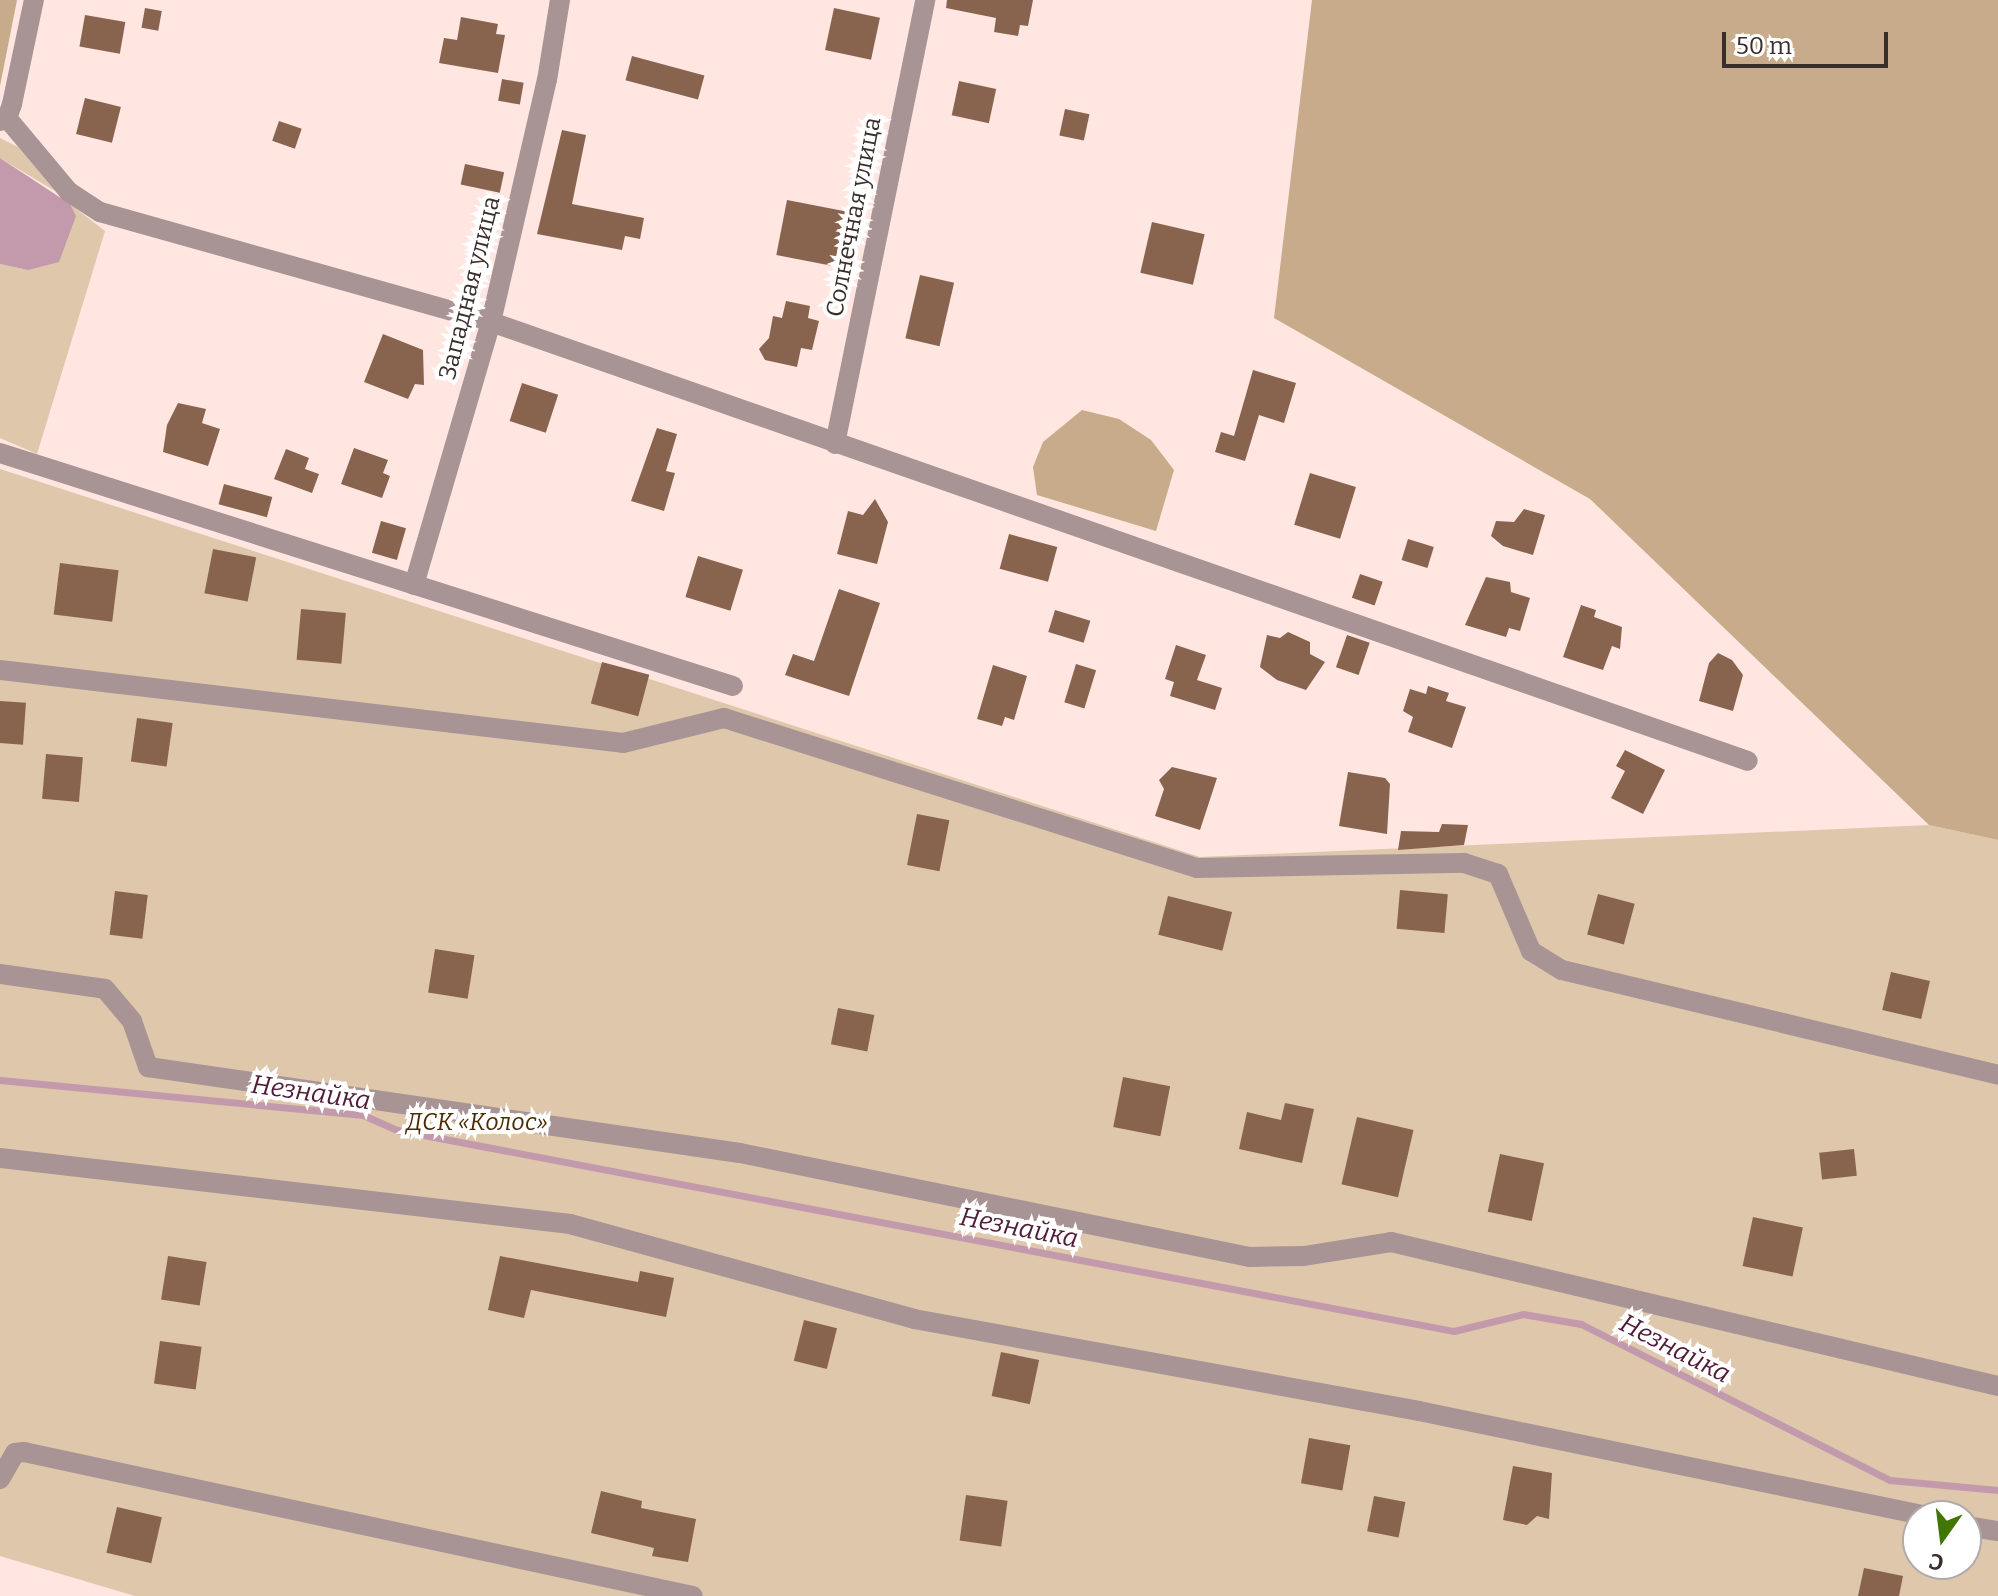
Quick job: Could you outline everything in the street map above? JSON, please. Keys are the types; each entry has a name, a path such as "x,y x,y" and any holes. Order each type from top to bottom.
{"street":[{"path":"34,0 4,119 69,192 100,212 491,322 835,444 1173,557 1748,761"},
{"name":"Западная улица","path":"414,585 491,322 547,80 560,0"},
{"name":"Солнечная улица","path":"835,444 925,0"},
{"path":"0,453 733,686"},
{"path":"0,670 623,743 724,718 1197,868 1464,863 1498,874 1531,951 1562,970 1998,1075"},
{"path":"0,974 105,989 132,1021 148,1067 740,1153 1250,1257 1304,1256 1391,1242 1998,1386"},
{"path":"0,1158 570,1224 914,1319 1419,1411 1902,1511"},
{"path":"0,1479 15,1453 24,1452 693,1596"}],"green space":[{"path":"0,138 18,147 55,191 0,158"},
{"path":"70,204 105,231 37,454 0,438 0,264 28,270"},
{"name":"ДСК «Колос»","path":"0,469 1200,857 1929,825 1998,840 1998,1596 135,1596 0,1556"}],"shaded area":[{"path":"0,0 17,0 0,86"},
{"path":"1312,0 1998,0 1998,840 1929,825 1590,499 1274,318"},
{"path":"0,158 70,204 76,216 59,262 28,270 0,264"},
{"path":"1082,410 1119,419 1151,440 1174,470 1156,531 1037,495 1033,467 1043,442"}],"building":[{"path":"947,0 1033,0 1028,26 1020,25 1018,36 994,32 996,18 946,8"},
{"path":"145,8 162,11 158,31 142,28"},
{"path":"834,8 880,18 871,60 825,50"},
{"path":"85,15 125,22 120,54 79,47"},
{"path":"461,17 498,24 496,34 505,35 498,73 439,63 444,38 457,40"},
{"path":"632,56 704,75 698,100 626,80"},
{"path":"502,79 524,83 520,104 498,101"},
{"path":"959,81 996,89 989,123 952,115"},
{"path":"85,98 121,107 112,143 76,134"},
{"path":"1065,109 1089,114 1084,141 1059,135"},
{"path":"279,121 302,129 295,149 272,141"},
{"path":"562,130 586,135 572,204 644,218 640,239 625,236 622,250 537,234"},
{"path":"465,164 504,172 500,193 461,185"},
{"path":"787,200 845,211 834,266 776,255"},
{"path":"1152,222 1205,234 1193,285 1140,273"},
{"path":"920,275 954,283 939,346 905,338"},
{"path":"786,301 810,306 808,318 819,321 812,350 801,348 797,367 765,360 759,349 769,338 773,316 782,318"},
{"path":"383,334 423,350 424,385 415,384 408,399 364,382"},
{"path":"1253,370 1296,383 1284,423 1259,415 1245,461 1215,452 1221,432 1234,436"},
{"path":"522,383 558,395 546,433 510,421"},
{"path":"178,403 206,409 202,423 220,429 208,466 163,452 167,425"},
{"path":"657,428 677,434 666,471 675,473 664,511 631,501"},
{"path":"354,448 388,460 383,473 390,476 382,498 341,484"},
{"path":"286,449 309,458 305,469 319,474 312,493 274,479"},
{"path":"1310,473 1356,487 1340,539 1294,525"},
{"path":"224,484 272,497 267,517 219,504"},
{"path":"875,499 888,522 877,564 837,554 848,511 863,515"},
{"path":"1524,509 1545,515 1533,555 1503,546 1491,536 1496,521 1514,522"},
{"path":"381,521 406,528 397,560 372,553"},
{"path":"1009,534 1057,547 1048,582 1000,569"},
{"path":"1408,539 1434,547 1427,568 1402,560"},
{"path":"213,549 256,557 248,602 204,593"},
{"path":"698,556 743,570 730,611 685,597"},
{"path":"60,563 119,570 112,622 54,615"},
{"path":"1360,574 1383,582 1375,605 1352,598"},
{"path":"1486,577 1510,582 1511,592 1530,598 1520,631 1509,628 1506,637 1465,625"},
{"path":"839,589 880,603 849,696 785,675 793,654 814,661"},
{"path":"1581,605 1596,610 1594,617 1622,627 1620,649 1612,646 1603,670 1563,657"},
{"path":"301,609 346,613 341,664 297,660"},
{"path":"1055,610 1090,621 1084,643 1048,632"},
{"path":"1288,632 1310,642 1310,654 1325,662 1306,690 1277,680 1260,667 1267,635 1280,638"},
{"path":"1347,635 1370,643 1359,675 1336,667"},
{"path":"1176,645 1206,655 1197,680 1222,688 1215,710 1170,696 1174,682 1165,679"},
{"path":"1718,653 1732,660 1743,675 1733,711 1699,701 1709,663"},
{"path":"602,662 649,675 638,716 591,704"},
{"path":"1076,664 1096,670 1084,708 1064,702"},
{"path":"993,665 1027,676 1014,720 1005,717 1002,726 977,719"},
{"path":"1428,686 1449,693 1446,701 1466,707 1452,748 1408,732 1413,717 1403,711 1410,689 1426,694"},
{"path":"0,701 26,703 23,745 0,743"},
{"path":"137,718 173,723 167,767 131,762"},
{"path":"1625,750 1665,770 1643,814 1611,798 1625,771 1616,766"},
{"path":"46,754 83,757 79,802 42,799"},
{"path":"1172,767 1217,778 1200,830 1155,816 1164,789 1159,780"},
{"path":"1348,772 1385,778 1390,784 1387,834 1339,826"},
{"path":"917,814 949,820 939,871 907,865"},
{"path":"1442,824 1468,825 1464,845 1398,850 1401,831 1439,832"},
{"path":"1400,890 1448,894 1444,933 1397,929"},
{"path":"115,891 148,895 142,939 110,935"},
{"path":"1598,894 1635,904 1624,944 1587,935"},
{"path":"1168,896 1232,912 1222,951 1158,935"},
{"path":"435,949 475,955 468,999 428,992"},
{"path":"1891,972 1930,981 1921,1019 1882,1010"},
{"path":"838,1008 874,1015 867,1051 831,1044"},
{"path":"1123,1077 1170,1086 1160,1136 1113,1127"},
{"path":"1285,1103 1314,1109 1302,1163 1239,1149 1247,1112 1281,1120"},
{"path":"1357,1117 1414,1130 1398,1197 1341,1184"},
{"path":"1854,1149 1857,1176 1822,1180 1819,1153"},
{"path":"1500,1154 1544,1163 1532,1221 1488,1212"},
{"path":"1753,1217 1803,1228 1792,1277 1743,1266"},
{"path":"168,1256 207,1262 200,1306 161,1299"},
{"path":"500,1256 638,1282 640,1271 674,1278 666,1317 531,1290 524,1318 488,1310"},
{"path":"804,1320 837,1328 827,1369 794,1361"},
{"path":"160,1341 202,1347 196,1389 154,1384"},
{"path":"1001,1352 1039,1360 1030,1404 992,1396"},
{"path":"1309,1438 1350,1445 1342,1491 1301,1483"},
{"path":"1513,1466 1552,1473 1549,1519 1537,1516 1527,1525 1503,1520"},
{"path":"601,1491 642,1501 641,1508 696,1519 688,1562 652,1556 654,1548 591,1533"},
{"path":"966,1495 1008,1501 1001,1546 960,1541"},
{"path":"1374,1496 1405,1502 1399,1537 1367,1531"},
{"path":"117,1507 162,1517 151,1563 106,1553"},
{"path":"1864,1568 1902,1576 1899,1596 1858,1596"}],"waterway":[{"name":"Незнайка","path":"0,1080 363,1115 397,1130 1454,1331 1523,1314 1581,1324 1890,1480 1998,1490"}]}
